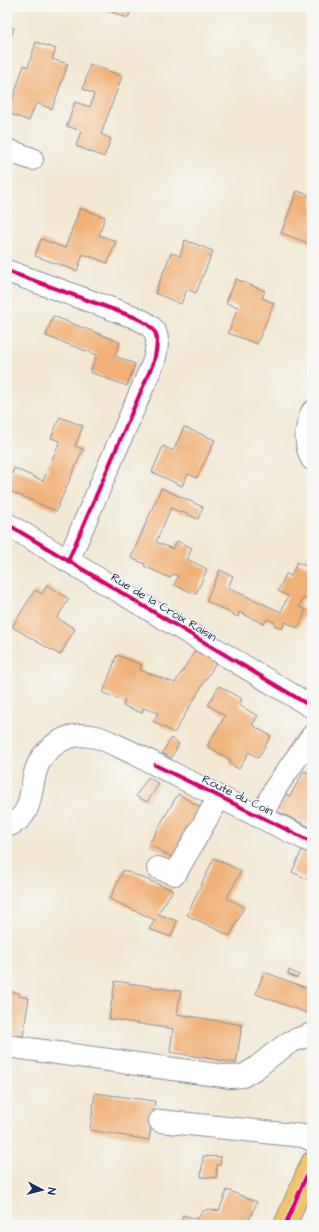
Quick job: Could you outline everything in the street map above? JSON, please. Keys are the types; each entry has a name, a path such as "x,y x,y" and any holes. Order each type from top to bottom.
{"main road":[{"path":"285,1225 312,1163"}],"street":[{"path":"7,150 32,160"},
{"path":"7,271 134,317 147,323 156,333 158,345 154,361 68,561"},
{"path":"312,412 308,424 306,440 309,454 312,459"},
{"name":"Rue de la Croix Raisin","path":"7,524 312,707"},
{"name":"Route du Coin","path":"7,826 19,820 27,808 31,796 35,771 40,759 48,749 58,741 82,735 95,737 128,750 219,797 312,842"},
{"path":"260,817 276,787 312,736"},
{"path":"158,868 175,874 219,797"},
{"path":"7,1046 231,1077 242,1076 256,1068 272,1054 290,1042 309,1035 312,1036"},
{"path":"160,1121 303,1136 312,1140"}],"building":[{"path":"97,7 132,7 128,18"},
{"path":"7,25 14,28 10,40 7,39"},
{"path":"36,42 56,49 52,59 68,64 52,109 36,103 29,121 8,113 24,65 28,67"},
{"path":"90,64 122,76 101,134 111,139 104,157 76,146 81,131 67,126 75,102 90,107 94,94 83,89"},
{"path":"297,191 312,196 311,244 281,233"},
{"path":"80,208 105,217 99,235 116,241 108,263 83,254 77,271 35,256 41,239 65,248"},
{"path":"185,240 213,251 196,293 187,289 181,304 155,293 171,253 180,256"},
{"path":"236,279 265,291 262,298 274,303 257,344 228,333 238,307 226,303"},
{"path":"53,316 120,342 115,356 135,364 127,386 90,372 97,355 46,336"},
{"path":"60,417 83,426 75,446 83,449 56,511 7,490 7,485 14,468 43,481 60,441 51,438"},
{"path":"184,427 215,440 197,478 188,474 182,486 152,472 163,446 173,451"},
{"path":"161,488 203,507 198,519 171,508 156,542 173,549 177,541 192,548 187,559 207,569 196,594 174,585 178,576 173,574 170,578 131,558"},
{"path":"297,562 312,569 312,602 303,598 299,607 306,610 298,628 285,622 282,629 267,619 264,624 239,612 238,617 206,601 220,570 233,576 228,588 281,612 288,596 278,591 286,574 291,576"},
{"path":"47,585 69,599 57,618 75,629 60,655 12,627 35,590 42,594"},
{"path":"196,649 217,661 174,733 153,721 158,713 143,708 142,713 123,706 125,701 103,693 117,655 142,665 140,670 175,683"},
{"path":"219,686 242,699 239,705 258,716 252,725 271,736 258,758 249,752 239,769 229,763 231,760 207,746 225,716 208,705"},
{"path":"171,738 179,744 171,758 162,753"},
{"path":"304,771 312,774 312,828 273,809 282,792 290,796"},
{"path":"148,777 159,784 147,802 136,796"},
{"path":"178,794 202,808 173,858 149,844"},
{"path":"302,850 312,855 312,881 292,872"},
{"path":"214,858 241,871 227,898 244,907 230,936 187,915"},
{"path":"123,870 173,890 158,914 177,921 171,937 149,929 155,920 110,899"},
{"path":"289,970 299,975 297,978 288,974"},
{"path":"264,972 312,990 312,1015 256,994"},
{"path":"115,981 181,991 177,1014 242,1025 236,1063 170,1052 173,1029 109,1019"},
{"path":"7,991 19,993 19,996 29,998 23,1036 7,1034"},
{"path":"95,1093 155,1101 149,1140 90,1130"},
{"path":"203,1156 221,1157 220,1165 217,1165 216,1178 201,1177"},
{"path":"227,1190 257,1202 247,1225 180,1225 183,1215 197,1219 202,1212 208,1209 219,1211"}],"cycle path":[{"path":"7,271 134,317 149,325 156,333 157,345 154,361 68,561"},
{"path":"7,524 312,707"},
{"path":"155,765 312,842"},
{"path":"285,1225 312,1163"}]}
